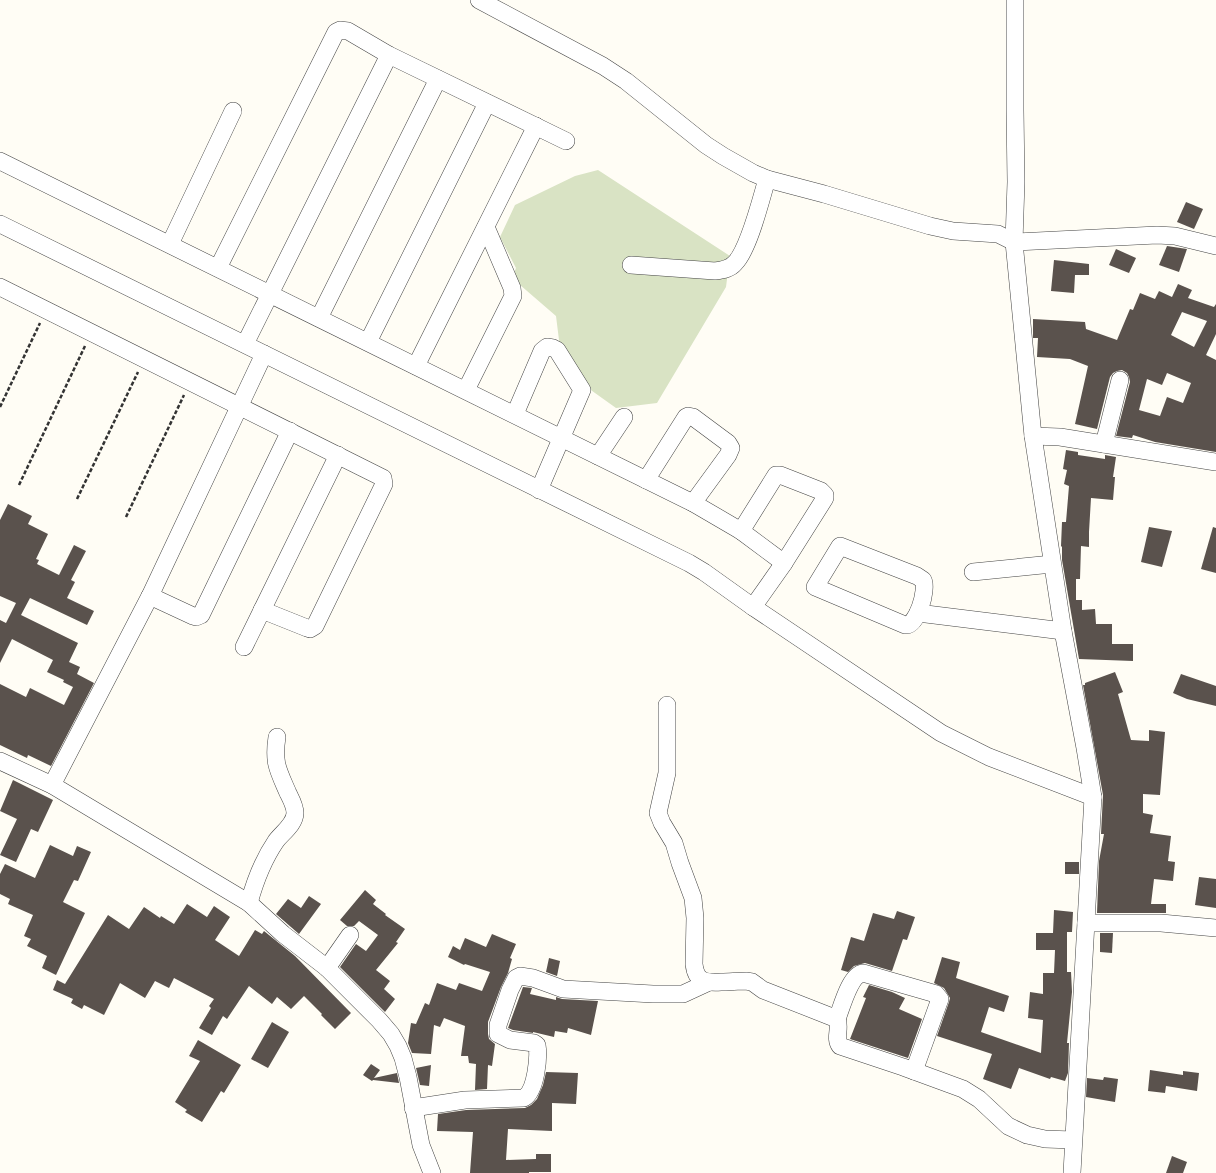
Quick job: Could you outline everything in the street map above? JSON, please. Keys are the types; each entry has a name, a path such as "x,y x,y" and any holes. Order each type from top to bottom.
{"street":[{"path":"479,0 603,66 626,81 723,156 741,167 767,179 824,194 930,226 953,231 998,234 1014,242 1163,236 1181,237 1216,246"},
{"path":"1015,0 1016,182 1014,242 1033,436 1063,631 1089,767 1093,797 1072,1173"},
{"path":"218,268 336,32 344,30 348,31 389,55 566,141"},
{"path":"245,344 389,55"},
{"path":"319,318 438,79"},
{"path":"368,342 487,103"},
{"path":"170,244 233,111"},
{"path":"416,366 536,126"},
{"path":"0,161 693,503 741,531 784,563"},
{"path":"631,265 715,271 726,269 734,264 741,256 747,241 767,179"},
{"path":"0,224 689,563 948,736 989,757 1093,797"},
{"path":"466,390 513,296 512,288 486,227"},
{"path":"0,287 382,477 384,482 315,626 310,629 262,610"},
{"path":"514,414 542,351 547,347 553,348 556,350 582,390 539,490"},
{"path":"52,785 150,596 264,354"},
{"path":"1104,444 1120,380"},
{"path":"598,456 624,417"},
{"path":"646,480 686,417 693,417 728,443 731,448 728,455 693,503"},
{"path":"150,596 193,616 196,617 201,615 290,431"},
{"path":"1033,436 1060,437 1216,462"},
{"path":"244,647 338,455"},
{"path":"741,531 776,475 780,475 821,491 825,495 825,498 784,563 753,607"},
{"path":"840,546 917,576 923,580 925,587 918,613 911,624 905,626 815,587 840,546"},
{"path":"973,572 1052,564"},
{"path":"918,613 1063,631"},
{"path":"667,705 667,773 658,813 659,818 674,843 693,898 695,918 695,971 703,981 752,982 763,990 836,1019"},
{"path":"249,903 262,864 277,839 293,821 295,814 294,807 277,769 275,761 277,737"},
{"path":"0,761 52,785 249,903 283,934 326,968 379,1020 391,1034 403,1058 421,1144 432,1173"},
{"path":"1086,922 1161,922 1216,928"},
{"path":"326,968 350,935"},
{"path":"914,1071 940,999 936,994 861,973 853,980 836,1019 839,1027 837,1041 840,1046 914,1071 971,1093 1008,1126 1018,1132 1045,1139 1073,1140"},
{"path":"413,1108 465,1100 524,1098 527,1096 533,1084 536,1069 538,1054 537,1045 534,1043 510,1040 498,1034 498,1025 510,990 516,978 520,976 533,978 563,989 653,994 683,994 709,982"}],"path":[{"path":"0,407 46,310"},
{"path":"19,485 91,333"},
{"path":"77,499 144,359"},
{"path":"126,517 191,382"}],"green space":[{"path":"598,170 730,256 726,287 657,403 616,408 588,388 560,348 556,316 512,278 516,268 500,237 515,205 575,176"}],"building":[{"path":"1186,202 1203,209 1194,229 1177,222"},
{"path":"1167,246 1187,249 1179,272 1159,265"},
{"path":"1116,249 1136,258 1129,273 1109,265"},
{"path":"1054,260 1089,264 1089,275 1075,275 1074,293 1051,291"},
{"path":"1178,284 1192,290 1188,298 1214,307 1216,304 1216,334 1206,355 1216,360 1216,452 1155,442 1133,435 1132,438 1116,436 1130,382 1127,373 1122,370 1113,373 1110,377 1097,429 1075,424 1088,366 1070,359 1037,357 1038,338 1033,338 1033,319 1085,322 1086,329 1117,340 1130,309 1133,310 1140,293 1155,299 1159,291 1172,297","holes":["1182,312 1207,321 1194,347 1171,335","1167,373 1191,383 1183,403 1167,397 1160,416 1139,410 1147,379 1162,385"]},
{"path":"1066,450 1078,452 1078,455 1105,459 1105,455 1116,457 1113,477 1115,477 1113,500 1091,498 1089,547 1081,546 1080,579 1076,579 1076,600 1082,600 1082,610 1095,609 1096,624 1112,624 1112,644 1133,644 1133,661 1079,659 1062,560 1061,546 1062,522 1066,522 1069,486 1064,484 1067,470 1063,469"},
{"path":"8,504 32,516 28,524 48,534 36,559 39,560 37,564 59,575 74,545 86,551 71,580 75,582 67,598 94,611 87,625 30,598 21,615 78,643 69,662 80,667 77,674 94,683 51,766 28,755 27,758 0,745 0,684 26,697 30,688 64,705 73,687 63,682 64,680 47,672 53,660 12,639 0,663 0,620 6,623 16,603 0,596 0,520"},
{"path":"1149,527 1172,531 1162,567 1141,562"},
{"path":"1213,527 1216,528 1216,573 1201,569"},
{"path":"1115,672 1123,692 1118,694 1131,740 1149,741 1149,730 1165,732 1160,795 1143,794 1143,813 1153,815 1150,833 1171,836 1168,861 1175,862 1173,881 1154,879 1151,904 1166,904 1166,913 1097,913 1099,861 1104,834 1101,834 1103,795 1083,685"},
{"path":"1181,674 1216,686 1216,706 1187,699 1173,693"},
{"path":"13,780 53,800 38,832 31,829 16,862 0,855 17,819 0,811"},
{"path":"50,845 73,856 77,846 91,852 78,881 74,880 63,902 85,913 56,975 42,968 47,956 27,946 31,939 24,936 33,915 8,904 10,899 0,894 0,874 5,864 35,878"},
{"path":"1065,862 1079,862 1079,874 1065,874"},
{"path":"1199,877 1216,879 1216,908 1195,905"},
{"path":"365,890 376,900 373,904 386,914 385,915 405,929 396,942 398,943 376,970 390,981 384,989 395,999 385,1012 340,967 356,944 366,951 378,935 359,921 354,926 347,926 340,920"},
{"path":"309,896 321,904 299,934 276,914 288,899 301,908"},
{"path":"187,904 207,917 214,906 230,917 215,940 239,956 255,930 262,934 264,931 295,956 351,1013 335,1029 304,996 291,1009 277,997 272,1004 249,986 227,1019 223,1016 212,1035 199,1028 211,1008 209,1006 214,999 174,978 169,988 155,981 145,998 120,983 104,1015 84,1005 82,1009 71,1003 73,999 53,990 57,980 65,984 108,915 129,929 144,907 160,918 161,916 174,924"},
{"path":"1054,910 1073,912 1072,932 1067,932 1067,972 1071,972 1072,992 1067,1043 1069,1043 1068,1073 1065,1081 1051,1077 1050,1079 1019,1068 1011,1089 983,1079 992,1054 937,1036 950,998 944,988 934,983 942,957 960,962 956,978 1009,996 1004,1012 989,1007 981,1032 1041,1053 1043,1020 1028,1018 1030,992 1043,994 1043,973 1054,973 1055,950 1036,950 1036,933 1053,933"},
{"path":"897,911 915,917 907,940 903,939 892,971 865,963 854,966 848,972 841,970 851,937 864,941 873,913 894,919"},
{"path":"1100,933 1113,933 1112,953 1100,952"},
{"path":"492,934 516,944 510,958 512,959 508,973 488,1022 489,1039 495,1044 492,1066 488,1065 487,1089 475,1090 476,1064 469,1063 468,1056 461,1056 465,1026 444,1018 440,1027 434,1025 431,1054 412,1053 408,1043 411,1023 416,1024 425,1003 429,1005 437,983 456,990 459,983 482,991 490,972 465,964 464,965 448,957 453,946 460,950 465,938 486,947"},
{"path":"549,958 560,961 557,976 546,972"},
{"path":"869,985 892,992 905,998 899,1009 922,1019 908,1058 850,1039 866,998 863,997"},
{"path":"523,987 532,988 530,994 556,1000 556,997 562,999 598,1001 591,1035 568,1028 567,1033 555,1031 554,1037 508,1028"},
{"path":"272,1022 289,1032 268,1068 251,1059"},
{"path":"198,1040 241,1065 224,1093 221,1091 202,1122 185,1112 187,1110 175,1102 200,1061 189,1056"},
{"path":"371,1064 380,1070 374,1078 397,1073 399,1083 372,1081 363,1075"},
{"path":"431,1065 429,1086 420,1085 416,1068"},
{"path":"1150,1070 1183,1075 1183,1071 1199,1073 1197,1091 1166,1086 1165,1093 1148,1091"},
{"path":"546,1072 578,1073 576,1104 552,1103 552,1131 508,1129 506,1160 536,1159 536,1154 551,1154 551,1172 470,1173 473,1132 437,1131 438,1114 466,1110 525,1108 537,1099 543,1085"},
{"path":"1104,1077 1118,1079 1115,1102 1086,1097 1087,1078 1103,1080"},
{"path":"1172,1156 1187,1162 1183,1173 1166,1173"}]}
